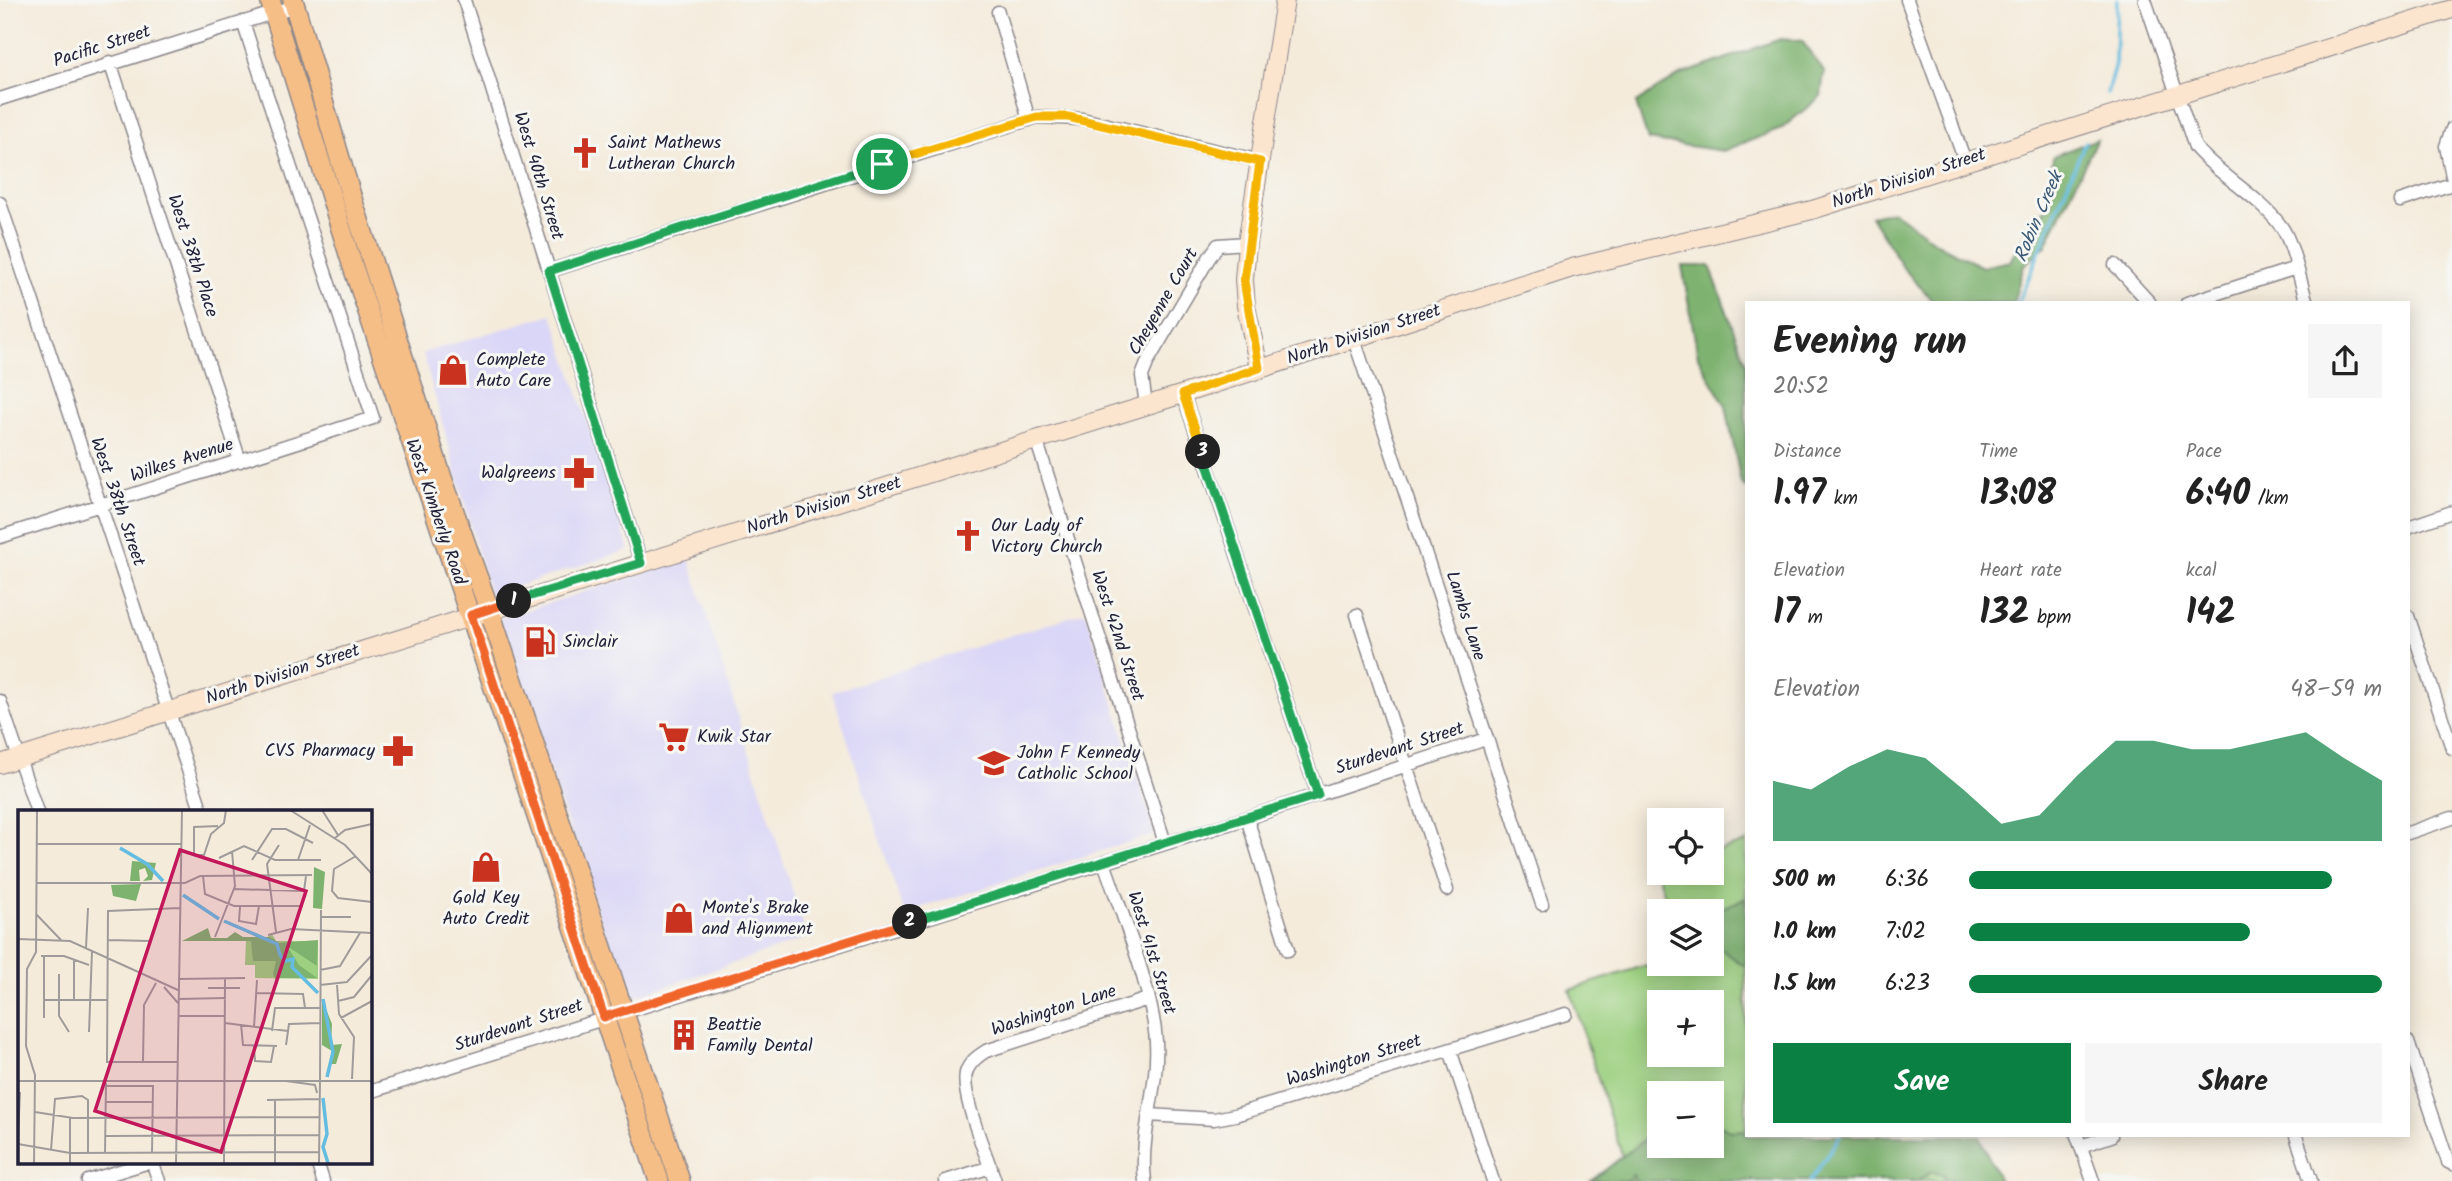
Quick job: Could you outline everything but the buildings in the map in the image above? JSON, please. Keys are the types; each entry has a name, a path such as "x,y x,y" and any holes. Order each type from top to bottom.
{"main road":[{"path":"1259,368 1246,306 1244,281 1247,243 1285,0"},
{"name":"West Kimberly Road","path":"294,3 352,198 442,478 480,612 604,1017 659,1181"},
{"name":"West Kimberly Road","path":"272,6 352,264 623,1011 680,1181"},
{"name":"North Division Street","path":"0,764 1183,394 1572,268 1812,210 2452,9"}],"street":[{"name":"West 40th Street","path":"464,0 641,563"},
{"path":"1908,0 1965,161"},
{"path":"2145,0 2195,147 2209,163 2253,198 2282,226 2306,301"},
{"name":"Pacific Street","path":"0,99 110,62 243,23 272,6 294,3"},
{"path":"998,12 1029,120"},
{"name":"Wilkes Avenue","path":"0,537 373,418 243,23"},
{"name":"West 38th Place","path":"110,62 240,461"},
{"path":"549,271 1029,120 1082,119 1260,162"},
{"path":"2452,129 2446,146 2452,176"},
{"path":"2400,201 2452,184"},
{"name":"West 38th Street","path":"0,203 201,810"},
{"name":"Cheyenne Court","path":"1146,405 1142,376 1148,361 1209,258 1218,245 1247,243"},
{"path":"2115,265 2148,301"},
{"path":"2193,301 2296,268"},
{"name":"Lambs Lane","path":"1354,339 1542,904"},
{"path":"1183,394 1318,795"},
{"name":"West 42nd Street","path":"1036,439 1165,843"},
{"path":"2410,526 2452,512"},
{"path":"1357,615 1447,890"},
{"path":"2410,623 2452,748"},
{"path":"0,701 36,810"},
{"name":"Sturdevant Street","path":"371,1091 1247,818 1480,741"},
{"path":"1247,818 1288,950"},
{"path":"2410,832 2452,818"},
{"name":"West 41st Street","path":"1104,862 1154,1017 1157,1045 1145,1181"},
{"name":"Washington Lane","path":"995,1181 968,1096 966,1072 975,1058 986,1051 1148,999"},
{"name":"Washington Street","path":"1149,1115 1214,1119 1236,1115 1566,1014"},
{"path":"2410,1048 2450,1163"},
{"path":"1450,1049 1493,1181"},
{"path":"2092,1181 2079,1141 2105,1137"},
{"path":"2296,1137 2311,1181"},
{"path":"88,1181 144,1164"},
{"path":"152,1164 159,1181"},
{"path":"318,1164 323,1181"},
{"path":"946,1181 991,1167"}],"shaded area":[{"path":"552,314 629,550 490,595 423,353"},
{"path":"689,559 807,938 627,999 499,619"},
{"name":"John F Kennedy Catholic School","path":"1085,612 1155,834 904,913 832,692"}],"green space":[{"path":"1780,39 1802,41 1824,72 1821,96 1781,129 1723,151 1648,140 1636,103 1678,76"},
{"path":"2097,139 2045,247 2024,265 2014,301 1933,301 1904,269 1871,216 1893,211 1935,242 1982,267 2010,261 2029,226 2051,203 2053,156"},
{"path":"1682,266 1710,266 1745,360 1745,487 1741,483 1726,406 1698,357"},
{"path":"1745,842 1745,1137 1983,1181 1630,1181 1570,990 1647,965 1647,976 1724,976 1724,899 1665,899 1661,885 1724,885 1724,849"},
{"path":"1745,898 1745,966 1724,951 1724,907"},
{"path":"1724,1127 1732,1131 1745,1130 1745,1137 1980,1137 1999,1181 1944,1181 1944,1175 1932,1172 1916,1181 1635,1181 1633,1175 1629,1181 1591,1181 1647,1137 1647,1158 1724,1158"}],"waterway":[{"name":"Robin Creek","path":"2107,93 2115,64 2117,0"},
{"name":"Robin Creek","path":"2019,301 2085,142"},
{"name":"Robin Creek","path":"1810,1181 1839,1137"}],"place":[{"name":"Saint Mathews Lutheran Church","path":"585,153"},
{"name":"Complete Auto Care","path":"453,370"},
{"name":"Walgreens","path":"579,473"},
{"name":"Our Lady of Victory Church","path":"968,536"},
{"name":"Sinclair","path":"540,642"},
{"name":"Kwik Star","path":"674,737"},
{"name":"CVS Pharmacy","path":"398,751"},
{"name":"John F Kennedy Catholic School","path":"994,763"},
{"name":"Gold Key Auto Credit","path":"486,867"},
{"name":"Monte's Brake and Alignment","path":"679,918"},
{"name":"Beattie Family Dental","path":"684,1035"}],"route":[{"path":"1037,117 1082,119 1260,162 1244,281 1246,306 1259,368 1183,394 1318,795 604,1017 471,615 641,563 549,271 882,164 1037,117"}]}
